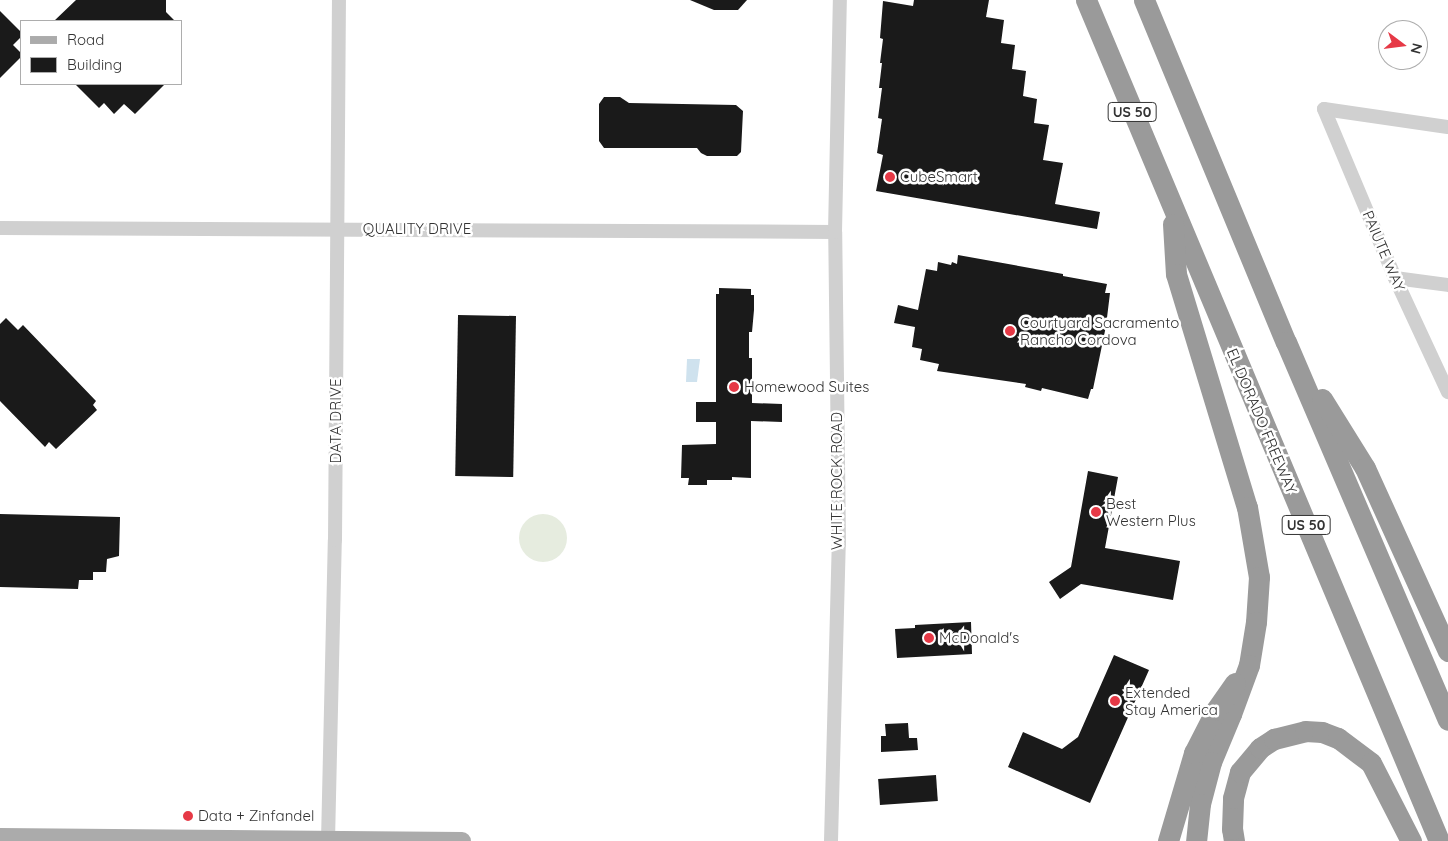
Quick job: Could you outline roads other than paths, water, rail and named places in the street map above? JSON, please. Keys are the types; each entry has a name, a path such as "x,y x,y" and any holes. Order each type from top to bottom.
{"highway":[{"name":"EL DORADO FREEWAY","path":"1086,0 1172,209 1439,841"},
{"path":"1144,0 1286,342 1448,720"},
{"path":"1172,209 1176,274 1247,507 1259,577 1256,622 1249,665 1232,714 1211,762 1200,804 1196,841"},
{"path":"1286,342 1365,468 1448,651"},
{"path":"1168,841 1194,753 1216,710 1249,665"},
{"path":"1234,841 1232,830 1233,798 1240,772 1260,748 1274,739 1305,731 1322,732 1338,738 1371,763 1411,841"}],"main road":[{"path":"0,837 462,841"}],"street":[{"name":"DATA DRIVE","path":"328,840 335,540 339,0"},
{"name":"WHITE ROCK ROAD","path":"831,841 839,544 835,232 840,0"},
{"name":"PAIUTE WAY","path":"1448,127 1324,109 1395,278 1448,392"},
{"name":"QUALITY DRIVE","path":"0,228 835,232"},
{"path":"1395,278 1448,285"}],"water":[{"path":"687,359 700,359 697,382 686,382"}],"place":[{"name":"CubeSmart","path":"890,177"},
{"name":"Courtyard Sacramento Rancho Cordova","path":"1010,331"},
{"name":"Homewood Suites","path":"734,387"},
{"name":"Best Western Plus","path":"1096,512"},
{"name":"McDonald's","path":"929,638"},
{"name":"Extended Stay America","path":"1115,701"},
{"name":"Data + Zinfandel","path":"188,816"}]}
